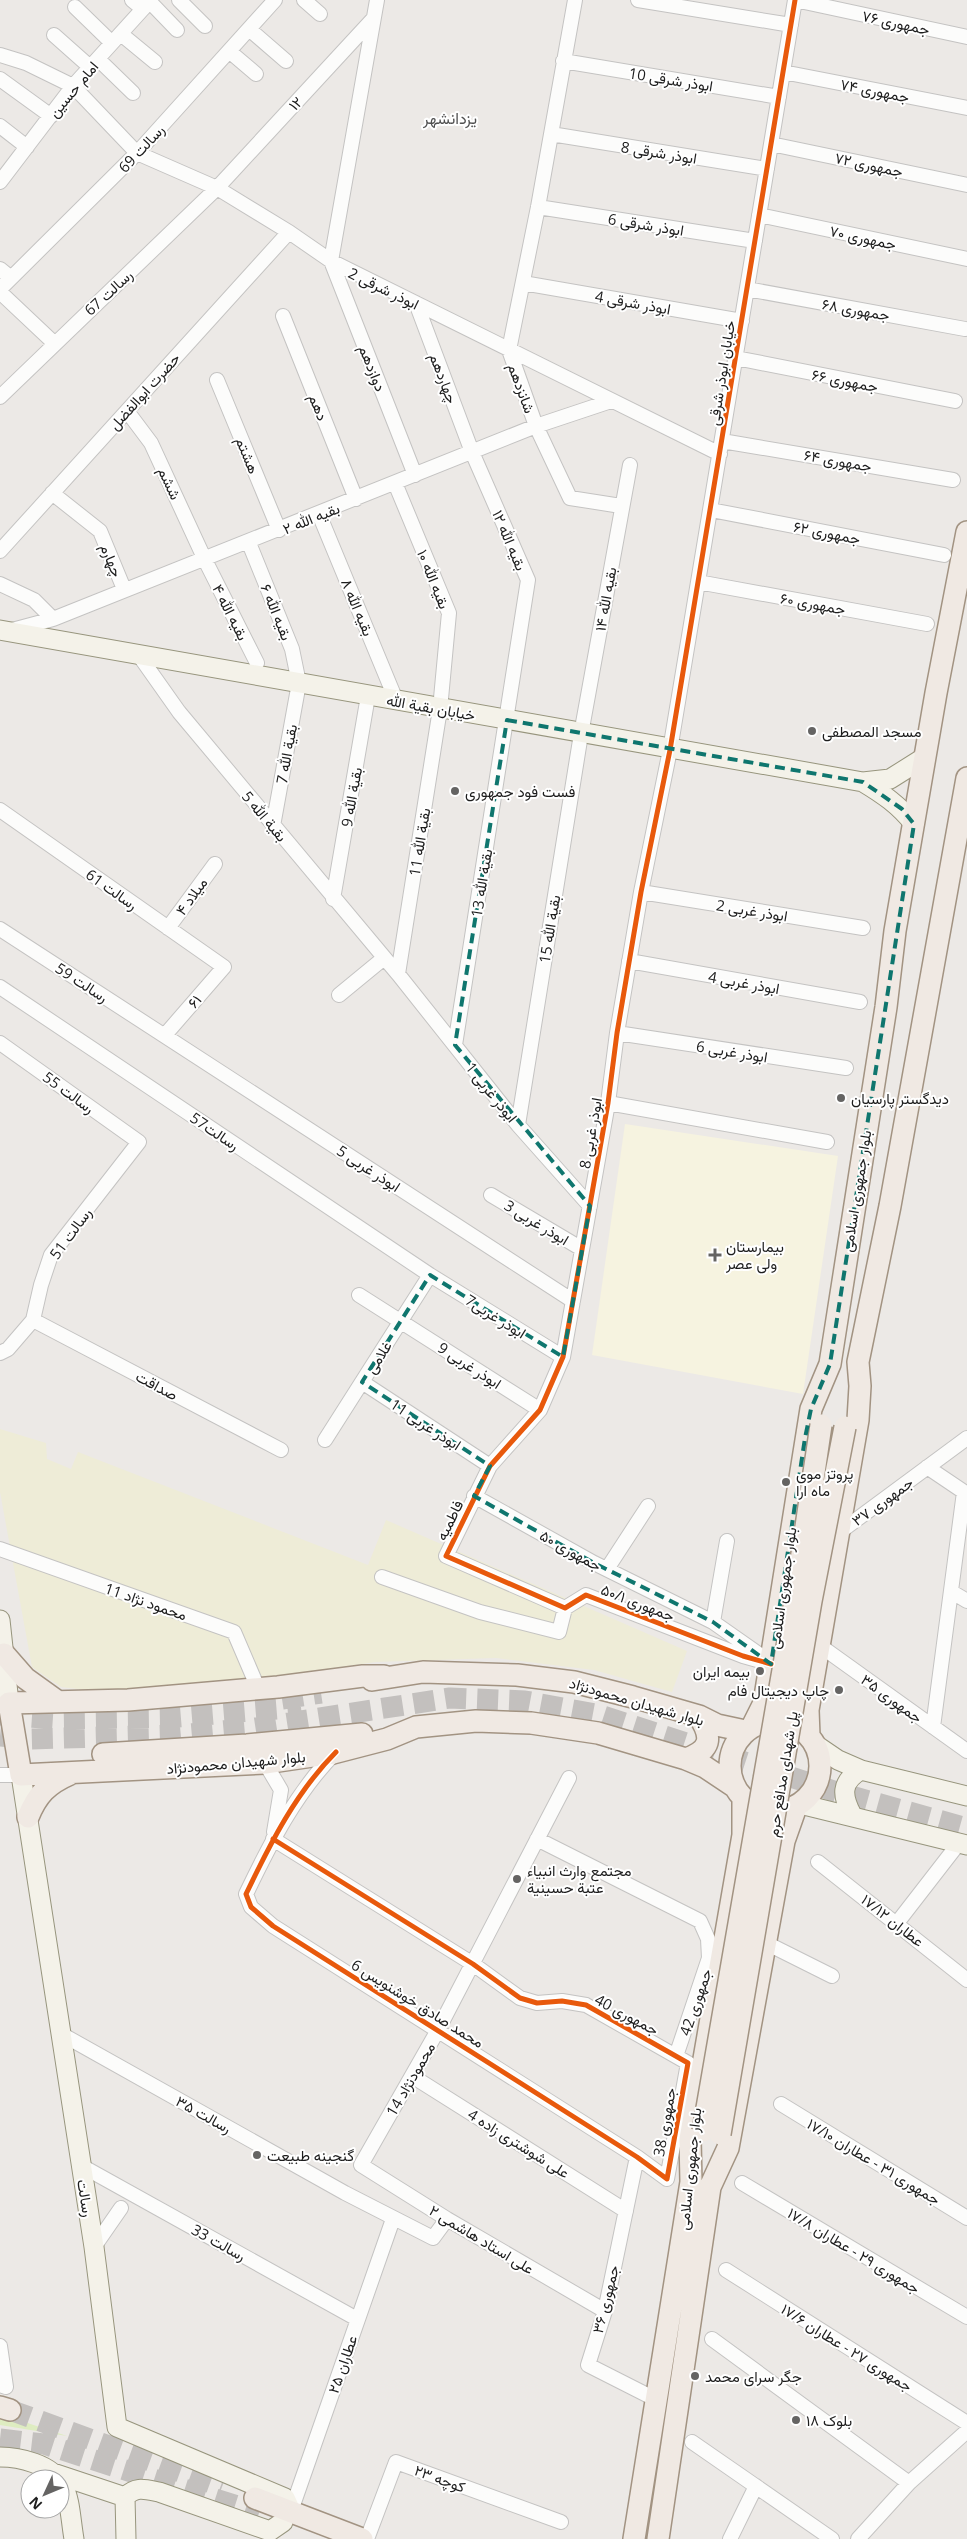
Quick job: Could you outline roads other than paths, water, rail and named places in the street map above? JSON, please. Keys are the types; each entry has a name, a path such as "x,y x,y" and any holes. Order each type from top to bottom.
{"main road":[{"name":"بلوار جمهوری اسلامی","path":"749,1729 764,1703 805,1438 811,1409 830,1364 886,1007 895,931 967,532"},
{"name":"خیابان بقیة الله","path":"5,630 670,750 863,782 890,779 905,772 925,757"},
{"path":"798,1806 812,1793 820,1771 820,1759 811,1739 808,1710 858,1420 860,1386 858,1362 961,842 967,778"},
{"name":"خیابان بقیة الله","path":"863,782 902,809 914,824"},
{"name":"پل شهدای مدافع حرم","path":"701,2184 858,1362"},
{"name":"پل شهدای مدافع حرم","path":"712,2132 830,1364"},
{"path":"0,1620 9,1703 21,1775"},
{"path":"4,1654 25,1678 57,1701"},
{"name":"بلوار شهیدان محمودنژاد","path":"321,1693 384,1676 422,1672 517,1675 574,1682 699,1716 717,1725 749,1729"},
{"path":"9,1703 128,1700 363,1676 384,1676"},
{"path":"764,1703 784,1712 796,1714 808,1710"},
{"path":"686,1760 701,1754 708,1739 708,1730 699,1716"},
{"name":"بلوار شهیدان محمودنژاد","path":"21,1775 265,1763 336,1752 387,1739 416,1727 476,1721 531,1723 598,1733 686,1760 705,1768 739,1793"},
{"path":"963,1844 852,1815 798,1806 774,1812 764,1810 739,1793 730,1772 729,1761 737,1740 749,1729 767,1721 779,1721 791,1723 838,1760 861,1770 967,1796"},
{"path":"104,1754 247,1745 416,1727"},
{"path":"852,1815 844,1799 845,1788 851,1776 861,1770"},
{"path":"28,1817 42,1791 54,1781 74,1772"},
{"name":"رسالت","path":"21,1775 63,2035 80,2165 94,2247 117,2427 284,2498 287,2516"},
{"name":"بلوار جمهوری اسلامی","path":"658,2539 701,2184 690,2138 739,1862 744,1826 739,1793"},
{"name":"بلوار جمهوری اسلامی","path":"634,2539 658,2400 701,2184 728,2148 784,1841 798,1806"},
{"path":"739,1862 748,1857 760,1857 780,1866"},
{"path":"0,2457 29,2461 46,2469"},
{"path":"70,2479 125,2497"},
{"path":"125,2497 132,2491 140,2488 159,2492 270,2531 287,2516"},
{"path":"125,2497 126,2539"},
{"path":"257,2506 362,2539"},
{"path":"70,2516 74,2539"},
{"path":"287,2516 329,2539"}],"street":[{"path":"132,0 148,4 177,30"},
{"path":"179,0 205,26"},
{"name":"رسالت 69","path":"0,291 137,153 275,0"},
{"path":"304,0 320,14"},
{"path":"331,261 377,0"},
{"path":"509,350 538,208 575,0"},
{"path":"638,0 791,25"},
{"name":"خیابان ابوذر شرقی","path":"670,750 795,0"},
{"name":"جمهوری ۷۶","path":"795,0 967,37"},
{"name":"امام حسین","path":"0,180 73,86 148,4"},
{"path":"75,7 116,39 155,62"},
{"name":"۱۲","path":"217,188 373,19"},
{"path":"249,29 286,60"},
{"path":"54,35 133,93"},
{"path":"229,51 256,74"},
{"path":"0,55 26,63 73,86"},
{"name":"ابوذر شرقی 10","path":"563,61 779,97"},
{"name":"جمهوری ۷۴","path":"783,72 967,108"},
{"path":"0,79 50,116"},
{"name":"ابوذر شرقی 2","path":"73,86 137,153 217,188 289,232 331,261 611,401 721,448"},
{"path":"0,126 26,147"},
{"name":"ابوذر شرقی 8","path":"551,134 767,169"},
{"name":"جمهوری ۷۲","path":"772,144 967,185"},
{"name":"رسالت 67","path":"0,397 217,188"},
{"name":"ابوذر شرقی 6","path":"538,208 755,240"},
{"name":"جمهوری ۷۰","path":"759,215 967,259"},
{"name":"حضرت ابوالفضل","path":"0,551 289,232"},
{"name":"دوازدهم","path":"331,261 415,475"},
{"path":"0,268 11,278"},
{"name":"ابوذر شرقی 4","path":"523,283 742,321"},
{"name":"جمهوری ۶۸","path":"747,289 965,329"},
{"path":"0,291 54,343"},
{"name":"چهاردهم","path":"416,303 472,452"},
{"name":"دهم","path":"283,316 356,499"},
{"name":"شانزدهم","path":"509,350 536,426 570,498 621,506"},
{"name":"جمهوری ۶۶","path":"736,358 955,401"},
{"name":"هشتم","path":"217,380 279,530"},
{"name":"بقیه الله ۲","path":"5,630 53,619 124,589 249,543 536,426 611,401"},
{"name":"ششم","path":"127,411 151,443 205,560"},
{"name":"جمهوری ۶۴","path":"721,448 954,480"},
{"name":"بقیه الله ۱۲","path":"472,452 528,580 507,720"},
{"name":"بقیه الله ۱۴","path":"581,734 621,506 630,465"},
{"name":"بقیه الله ۱۰","path":"395,483 449,613 440,709"},
{"name":"چهارم","path":"52,493 100,531 124,589"},
{"name":"جمهوری ۶۲","path":"710,510 944,555"},
{"name":"بقیه الله ۸","path":"319,514 396,700"},
{"name":"بقیه الله ۶","path":"249,543 292,650 299,683"},
{"name":"بقیه الله ۴","path":"205,560 257,663"},
{"name":"جمهوری ۶۰","path":"698,582 928,624"},
{"path":"0,584 34,600 53,619"},
{"name":"بقیة الله 5","path":"138,654 179,712 398,974"},
{"name":"بقیة الله 7","path":"273,826 299,683"},
{"name":"بقیة الله 9","path":"333,898 368,696"},
{"name":"بقیة الله 11","path":"398,974 440,709"},
{"name":"بقیة الله 13","path":"454,1045 507,720"},
{"name":"بقیة الله 15","path":"518,1125 581,734"},
{"name":"ابوذر غربی 8","path":"474,1496 490,1466 540,1410 563,1357 608,1103 617,1033 641,892 670,750"},
{"name":"رسالت 61","path":"0,810 224,967"},
{"name":"میلاد ۴","path":"168,928 215,864"},
{"name":"ابوذر غربی 2","path":"641,892 863,928"},
{"name":"رسالت 59","path":"0,929 164,1035"},
{"path":"339,995 384,958"},
{"name":"ابوذر غربی 4","path":"629,961 860,1002"},
{"name":"۶۱","path":"164,1035 224,967"},
{"name":"ابوذر غربی 1","path":"398,974 518,1125 590,1206"},
{"name":"رسالت57","path":"0,987 430,1274"},
{"name":"ابوذر غربی 6","path":"617,1033 846,1068"},
{"name":"ابوذر غربی 5","path":"164,1035 573,1301"},
{"name":"رسالت 55","path":"0,1043 139,1142"},
{"name":"ابوذر غربی 8","path":"608,1103 827,1142"},
{"name":"رسالت 51","path":"0,1353 8,1349 33,1320 41,1285 51,1256 139,1142"},
{"name":"ابوذر غربی 3","path":"491,1195 582,1249"},
{"name":"غلامی","path":"325,1440 430,1274"},
{"name":"ابوذر غربی7","path":"430,1274 563,1357"},
{"name":"ابوذر غربی 9","path":"359,1295 540,1410"},
{"name":"صداقت","path":"33,1320 281,1450"},
{"name":"ابوذر غربی 11","path":"362,1382 490,1466"},
{"name":"جمهوری ۳۷","path":"837,1534 967,1438"},
{"name":"جمهوری ۳۷","path":"928,1467 966,1493"},
{"path":"933,1727 966,1493"},
{"name":"جمهوری ۵۰","path":"474,1496 607,1569 713,1622 771,1664"},
{"name":"فاطمیه","path":"474,1496 446,1556 565,1608"},
{"path":"607,1569 648,1506"},
{"path":"713,1622 727,1541"},
{"name":"محمود نژاد 11","path":"0,1549 234,1632 258,1688"},
{"path":"382,1576 480,1612 559,1632 565,1608"},
{"path":"952,1592 967,1601"},
{"name":"جمهوری ۵۰/۱","path":"565,1608 586,1595 743,1656 771,1664"},
{"name":"جمهوری ۳۵","path":"818,1645 967,1751"},
{"path":"273,1839 313,1778 336,1752"},
{"path":"265,1763 281,1790 273,1839"},
{"path":"0,1775 21,1775"},
{"name":"محمودنژاد 14","path":"361,2165 438,2030 569,1778"},
{"name":"جمهوری 40","path":"273,1839 473,1964 520,1998 537,2003 562,2001 586,2005 682,2059"},
{"name":"محمد صادق خوشنویس 6","path":"273,1839 246,1894 251,1907 273,1926 637,2156"},
{"name":"جمهوری 42","path":"537,1839 700,1921 708,1938 710,1958 682,2059"},
{"path":"897,1923 963,1844"},
{"name":"عطاران ۱۷/۱۲","path":"818,1862 967,1980"},
{"path":"766,1943 832,1976"},
{"name":"رسالت ۳۵","path":"63,2035 393,2219 433,2238 447,2219"},
{"name":"جمهوری 38","path":"637,2156 667,2178 682,2059"},
{"name":"علی شوشتری زاده 4","path":"412,2076 626,2211"},
{"name":"جمهوری ۳۱ - عطاران ۱۷/۱۰","path":"781,2104 967,2218"},
{"name":"جمهوری ۳۶","path":"637,2156 605,2311 588,2365 658,2400"},
{"name":"رسالت 33","path":"80,2165 357,2319"},
{"name":"علی استاد هاشمی ۲","path":"361,2165 447,2219 605,2311"},
{"name":"جمهوری ۲۹ - عطاران ۱۷/۸","path":"742,2182 967,2318"},
{"path":"94,2247 121,2208"},
{"name":"عطاران ۲۵","path":"287,2516 393,2219"},
{"name":"جمهوری ۲۷ - عطاران ۱۷/۶","path":"726,2270 967,2423"},
{"path":"712,2339 909,2483"},
{"path":"0,2346 6,2387 0,2385"},
{"path":"858,2539 909,2483 967,2431"},
{"path":"692,2442 832,2539"},
{"name":"کوچه ۲۳","path":"367,2539 396,2462 561,2522"},
{"path":"730,2539 756,2486"}],"tunnel":[{"path":"282,1699 321,1693"},
{"path":"0,1736 30,1739 177,1735 255,1728 450,1698 525,1701 600,1715 840,1793 967,1828"},
{"path":"0,1715 59,1719 178,1717 301,1707"},
{"path":"10,2410 222,2487"},
{"path":"0,2439 44,2444 259,2513"}],"place":[{"name":"مسجد المصطفی","path":"812,731"},
{"name":"فست فود جمهوری","path":"455,791"},
{"name":"دیدگستر پارسیان","path":"841,1098"},
{"name":"بیمارستان ولی عصر","path":"715,1255"},
{"name":"پروتز موی ماه ارا","path":"786,1482"},
{"name":"بیمه ایران","path":"760,1671"},
{"name":"چاپ دیجیتال فام","path":"839,1690"},
{"name":"مجتمع وارث انبياء عتبة حسينية","path":"517,1879"},
{"name":"گنجینه طبیعت","path":"257,2155"},
{"name":"جگر سرای محمد","path":"695,2376"},
{"name":"بلوک ۱۸","path":"796,2420"}],"district":[{"name":"یزدانشهر","path":"450,118"}]}
